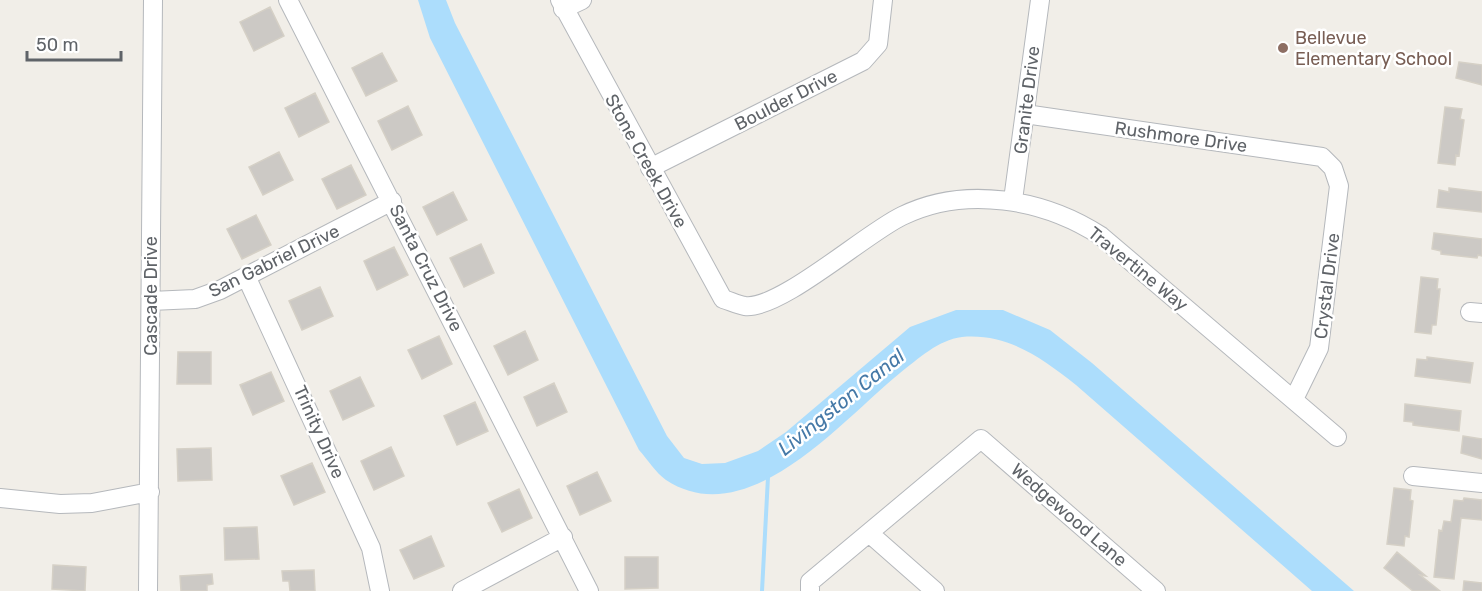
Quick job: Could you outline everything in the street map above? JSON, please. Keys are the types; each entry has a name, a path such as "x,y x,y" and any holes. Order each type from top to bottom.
{"street":[{"name":"Cascade Drive","path":"148,591 153,0"},
{"name":"Santa Cruz Drive","path":"288,0 589,591"},
{"path":"562,4 582,0"},
{"name":"Boulder Drive","path":"650,168 863,62 878,44 883,0"},
{"name":"Granite Drive","path":"1013,200 1040,0"},
{"name":"Stone Creek Drive","path":"562,4 723,299 747,306"},
{"name":"Rushmore Drive","path":"1025,114 1322,157 1333,168"},
{"name":"Crystal Drive","path":"1294,399 1319,348 1339,186 1333,168"},
{"name":"Travertine Way","path":"747,306 781,296 902,216 946,201 1013,200 1082,223 1101,236 1337,437"},
{"name":"San Gabriel Drive","path":"151,301 195,299 220,290 392,201"},
{"name":"Trinity Drive","path":"246,276 371,548 380,591"},
{"name":"Wedgewood Lane","path":"868,533 981,439 1156,591"},
{"path":"1413,476 1482,483"},
{"path":"0,498 60,504 92,503 150,492"},
{"path":"810,586 868,533 935,591"},
{"path":"462,591 563,537"}],"water":[{"name":"Livingston Canal","path":"418,0 446,0 455,23 667,436 684,458 702,464 725,463 758,451 786,432 910,327 956,310 1003,310 1050,330 1092,363 1354,591 1312,591 1076,385 1024,349 994,339 962,337 937,346 900,373 822,442 792,464 761,482 729,493 697,493 666,480 639,450 430,38"}],"building":[{"path":"270,7 284,36 254,51 240,22"},
{"path":"382,53 397,81 366,96 352,68"},
{"path":"1459,62 1482,65 1482,85 1456,78"},
{"path":"315,93 329,122 299,137 285,108"},
{"path":"408,106 422,135 392,150 378,121"},
{"path":"1445,107 1462,109 1460,119 1464,120 1459,156 1456,155 1455,165 1438,163"},
{"path":"279,152 293,180 263,195 249,167"},
{"path":"351,165 366,195 337,209 322,179"},
{"path":"1449,188 1482,192 1482,212 1437,207 1439,190 1449,192"},
{"path":"453,192 467,220 437,235 423,207"},
{"path":"256,215 271,245 242,259 227,229"},
{"path":"1434,233 1482,239 1482,256 1478,255 1477,258 1441,254 1441,251 1432,249"},
{"path":"481,244 494,273 464,287 450,258"},
{"path":"394,247 408,275 377,290 364,261"},
{"path":"1421,277 1438,279 1437,289 1440,289 1436,325 1432,325 1431,334 1415,332"},
{"path":"320,287 333,316 302,330 289,301"},
{"path":"525,331 538,360 508,375 494,346"},
{"path":"439,336 452,364 422,379 408,350"},
{"path":"178,352 211,352 211,384 177,384"},
{"path":"1427,357 1473,363 1470,383 1415,376 1417,359 1427,360"},
{"path":"271,372 284,401 253,415 240,385"},
{"path":"360,377 374,406 343,420 330,391"},
{"path":"554,383 567,412 537,426 524,397"},
{"path":"475,402 488,431 457,445 444,416"},
{"path":"1405,404 1461,411 1459,431 1413,425 1413,422 1404,421"},
{"path":"1463,436 1482,439 1482,459 1461,453"},
{"path":"391,447 404,476 374,490 361,461"},
{"path":"211,448 212,480 178,481 177,449"},
{"path":"312,463 325,492 294,505 281,476"},
{"path":"597,472 611,501 580,515 567,486"},
{"path":"1394,488 1411,490 1410,500 1413,501 1409,537 1405,536 1404,546 1387,544"},
{"path":"519,489 532,518 502,532 488,503"},
{"path":"1464,498 1482,500 1482,520 1461,518 1454,579 1434,577 1439,530 1442,531 1444,521 1451,522 1454,500 1463,501"},
{"path":"257,527 259,559 225,560 224,528"},
{"path":"431,536 444,566 414,579 400,550"},
{"path":"1397,552 1440,591 1413,591 1384,568"},
{"path":"625,557 658,557 658,588 625,589"},
{"path":"53,565 86,567 85,591 52,589"},
{"path":"314,570 315,591 290,591 289,581 283,581 282,571"},
{"path":"212,574 213,584 207,585 207,591 181,591 180,576"},
{"path":"1464,581 1482,583 1482,591 1463,591"}],"waterway":[{"path":"762,591 768,477"}],"place":[{"name":"Bellevue Elementary School","path":"1283,48"}]}
